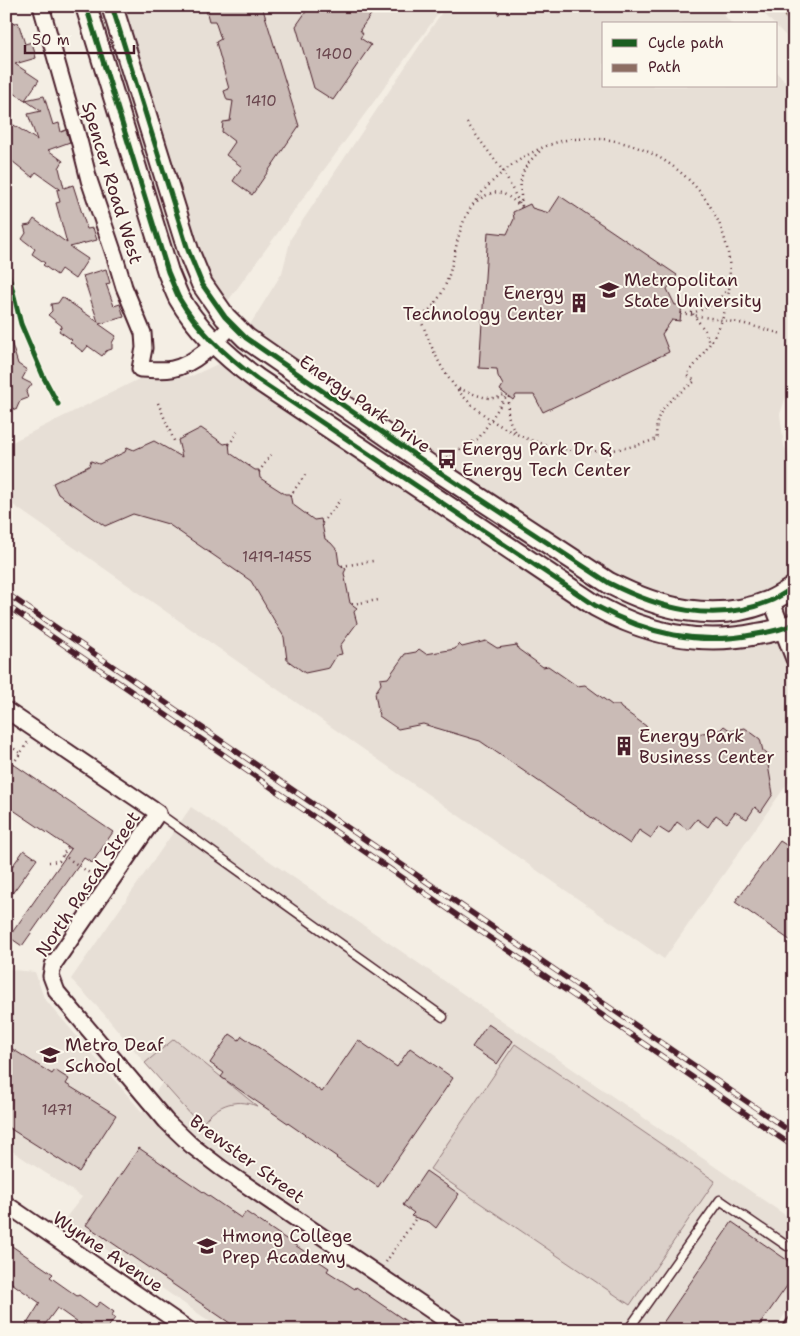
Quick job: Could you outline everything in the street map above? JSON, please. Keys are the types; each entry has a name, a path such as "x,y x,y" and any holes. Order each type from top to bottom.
{"street":[{"name":"Spencer Road West","path":"41,6 89,180 124,287 144,333 144,348 140,369 171,369 190,362 214,344"},
{"path":"86,6 168,272 179,297 194,320 214,344 229,358 266,385 596,606 614,616 648,630 697,639 745,637 788,626"},
{"name":"Energy Park Drive","path":"112,6 188,250 202,284 225,317 252,343 438,471 609,583 631,594 670,608 707,613 747,608 771,600 794,587"},
{"path":"214,344 232,325"},
{"path":"771,600 788,626 794,659"},
{"path":"6,710 158,813"},
{"name":"North Pascal Street","path":"51,976 53,965 158,813"},
{"name":"Brewster Street","path":"51,976 57,992 67,1005 166,1122 191,1145 460,1330"},
{"name":"Wynne Avenue","path":"6,1204 189,1330"},
{"path":"790,1330 794,1325"}],"lane":[{"path":"158,813 443,1017"},
{"path":"628,1330 720,1200 787,1246"}],"path":[{"path":"492,6 501,16"},
{"path":"467,123 503,172 522,208"},
{"path":"604,139 620,141 650,152 681,171 702,194 718,223 728,254 728,288 722,320 709,345 687,375 695,382 668,404 658,417 656,424 657,439 620,449 582,451 548,446 518,434 491,419 469,401 447,376 439,363 420,318 436,303 445,287 451,270 458,236 470,207 503,172 523,158 543,148 566,140 604,139"},
{"path":"522,208 520,181 525,168 543,148"},
{"path":"470,207 484,196 499,191 522,208"},
{"path":"688,314 708,307 717,301 728,288"},
{"path":"681,313 745,324 782,334"},
{"path":"693,314 706,332 709,345"},
{"path":"458,389 491,399 507,396"},
{"path":"507,396 510,422 518,434"},
{"path":"442,452 449,457 479,438 507,396"},
{"path":"158,403 175,442"},
{"path":"229,445 239,430"},
{"path":"259,472 272,453"},
{"path":"290,496 305,474"},
{"path":"322,523 341,499"},
{"path":"342,566 373,560"},
{"path":"352,604 379,600"},
{"path":"13,764 36,731"},
{"path":"6,743 20,753"},
{"path":"49,862 59,861 68,847"},
{"path":"63,855 108,886"},
{"path":"390,1257 416,1218"}],"shaded area":[{"path":"122,6 444,6 225,305 201,264"},
{"path":"446,6 716,6 730,22 602,22 602,88 778,88 778,74 794,91 794,373 780,414 784,446 794,467 794,576 762,595 715,603 671,600 616,578 259,339 248,328 282,273 291,238"},
{"path":"757,6 794,6 794,44 778,28 778,22 772,22"},
{"path":"222,362 615,626 652,640 674,645 794,633 794,774 664,959 6,500 6,445 139,379 192,376"},
{"path":"191,807 794,1221 794,1301 774,1330 222,1330 64,1220 82,1197 6,1147 6,967 13,970 35,972 44,998 142,1112 162,1083 104,1014 71,979"},
{"path":"174,1039 257,1106 249,1103 225,1105 212,1113 201,1126 145,1063"},
{"path":"515,1044 715,1181 630,1305 430,1169"}],"building":[{"path":"205,6 262,6 299,126 252,195 233,181 242,167 226,155 235,142 222,132 223,122 230,121 233,101 227,100 224,91 229,89 216,42 221,39 215,21 209,21"},
{"path":"310,6 377,6 360,30 363,34 360,38 371,45 333,100 314,88 296,26"},
{"path":"18,22 25,44 32,42 36,58 15,64 39,80 25,100 6,88 6,26"},
{"path":"44,96 53,125 59,123 61,132 66,130 70,142 48,150 63,161 59,168 64,188 73,185 87,229 93,228 97,240 70,247 88,259 75,279 61,269 57,275 43,265 45,263 32,254 35,249 22,239 26,233 24,226 30,225 34,219 67,243 56,203 60,202 57,190 60,189 36,172 32,177 7,157 11,151 6,148 6,120 37,140 28,114 41,111 25,100"},
{"name":"Energy Technology Center","path":"560,196 677,275 667,289 675,305 682,304 680,321 672,320 662,334 669,352 543,412 534,395 516,395 513,400 500,390 503,385 498,376 497,369 479,368 488,232 507,234 514,219 513,212 530,204 532,208 549,213"},
{"path":"106,269 110,283 106,284 114,306 120,304 124,317 99,324 116,336 112,343 112,349 106,351 102,356 88,346 83,352 70,342 72,340 59,331 62,326 48,315 52,311 51,304 58,303 62,297 98,322 83,276"},
{"path":"6,335 9,335 18,364 27,370 22,379 32,384 26,392 28,398 20,401 16,410 6,404"},
{"path":"201,428 224,444 229,443 230,453 255,470 259,470 260,478 285,494 290,494 292,504 314,520 321,519 325,539 337,550 339,564 346,569 344,573 350,603 357,608 354,612 357,623 340,646 342,654 337,655 329,668 305,673 287,660 284,637 251,581 168,524 133,514 105,526 58,494 53,483 89,466 91,461 99,464 125,452 127,447 134,450 154,441 182,457 178,440"},
{"name":"Energy Park Business Center","path":"486,641 497,648 517,645 518,649 543,667 548,666 577,686 585,685 612,705 619,705 658,737 681,734 684,730 691,735 720,730 724,726 731,731 745,728 760,739 763,751 770,756 767,759 773,794 761,812 755,807 747,819 735,812 727,823 716,815 708,827 697,819 688,830 677,822 669,834 658,827 651,838 639,830 630,844 480,741 423,724 398,729 379,716 375,693 381,684 380,679 388,678 405,654 416,652 419,649 426,654 455,649 459,644 462,647"},
{"path":"6,759 113,832 92,863 84,858 22,946 9,937 71,849 6,805"},
{"path":"780,841 794,850 794,943 735,902"},
{"path":"24,850 37,859 6,902 6,875"},
{"path":"488,1024 513,1041 497,1064 472,1047"},
{"path":"230,1034 239,1040 242,1036 322,1092 358,1040 397,1067 410,1048 453,1078 378,1187 221,1077 224,1073 210,1063"},
{"name":"Metro Deaf School","path":"6,1045 52,1074 55,1070 69,1079 66,1084 116,1115 79,1172 6,1126"},
{"name":"Hmong College Prep Academy","path":"139,1148 241,1218 246,1212 329,1268 327,1271 355,1289 356,1287 419,1330 240,1330 86,1225"},
{"path":"426,1171 459,1194 436,1228 429,1222 411,1216 414,1213 403,1205"},
{"path":"732,1222 794,1265 794,1276 756,1330 658,1330"},
{"path":"6,1242 53,1274 50,1277 77,1296 79,1295 96,1307 100,1302 114,1312 111,1316 115,1318 106,1330 88,1330 57,1308 41,1330 23,1330 40,1303 6,1279"}],"railway":[{"path":"6,593 794,1134"},
{"path":"6,605 794,1147"}],"marked path":[{"path":"777,6 794,25"}],"cycle path":[{"path":"86,6 168,272 179,298 195,321 235,362 257,379 596,606 615,616 674,635 715,639 776,630 794,624"},
{"path":"112,6 188,250 202,284 225,317 246,338 438,471 609,583 628,592 668,606 688,610 728,612 770,601 794,587"},
{"path":"6,264 21,324 44,378 58,404"}],"place":[{"name":"Metropolitan State University","path":"609,290"},
{"name":"Energy Technology Center","path":"579,303"},
{"name":"Energy Park Dr & Energy Tech Center","path":"447,459"},
{"name":"Energy Park Business Center","path":"624,746"},
{"name":"Metro Deaf School","path":"50,1055"},
{"name":"Hmong College Prep Academy","path":"207,1246"}]}
